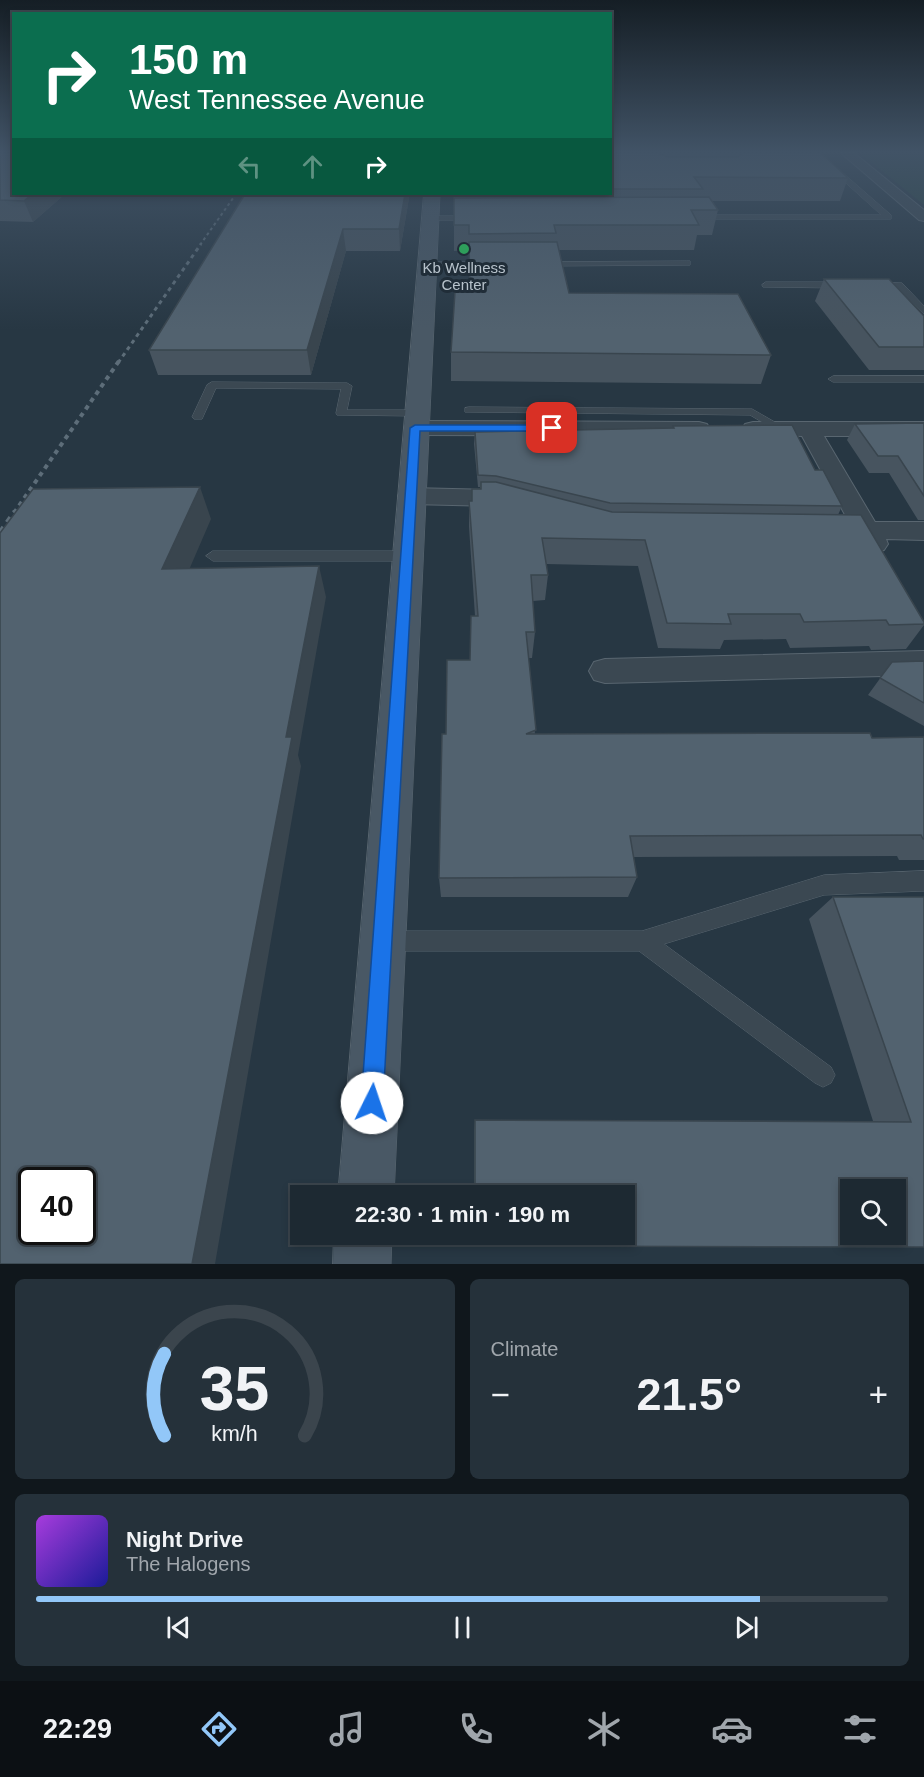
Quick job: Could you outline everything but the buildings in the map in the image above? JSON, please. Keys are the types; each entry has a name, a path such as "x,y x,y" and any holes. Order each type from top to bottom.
{"street":[{"path":"367,1185 415,421 431,212"},
{"path":"415,421 781,429 924,429"},
{"path":"809,429 884,561"},
{"path":"411,496 495,498 540,510"},
{"path":"811,530 924,531"},
{"path":"605,671 924,663"},
{"path":"362,1264 363,1245"}],"lane":[{"path":"454,212 477,218"},
{"path":"688,217 888,217 882,212"},
{"path":"533,264 687,263"},
{"path":"427,264 498,264"},
{"path":"766,285 854,285"},
{"path":"866,285 898,285 924,311"},
{"path":"833,379 924,379"},
{"path":"198,417 212,385 346,386 341,413 415,421"},
{"path":"469,410 752,412 781,429"},
{"path":"213,556 407,556"},
{"path":"382,941 642,941 824,885 924,881"},
{"path":"642,941 823,1075"}],"railway":[{"path":"200,245 223,212"},
{"path":"118,363 201,244"},
{"path":"14,513 119,361"},
{"path":"0,532 15,511"}],"place":[{"name":"Kb Wellness Center","path":"464,249"}],"route":[{"path":"372,1103 415,428 552,428"}]}
